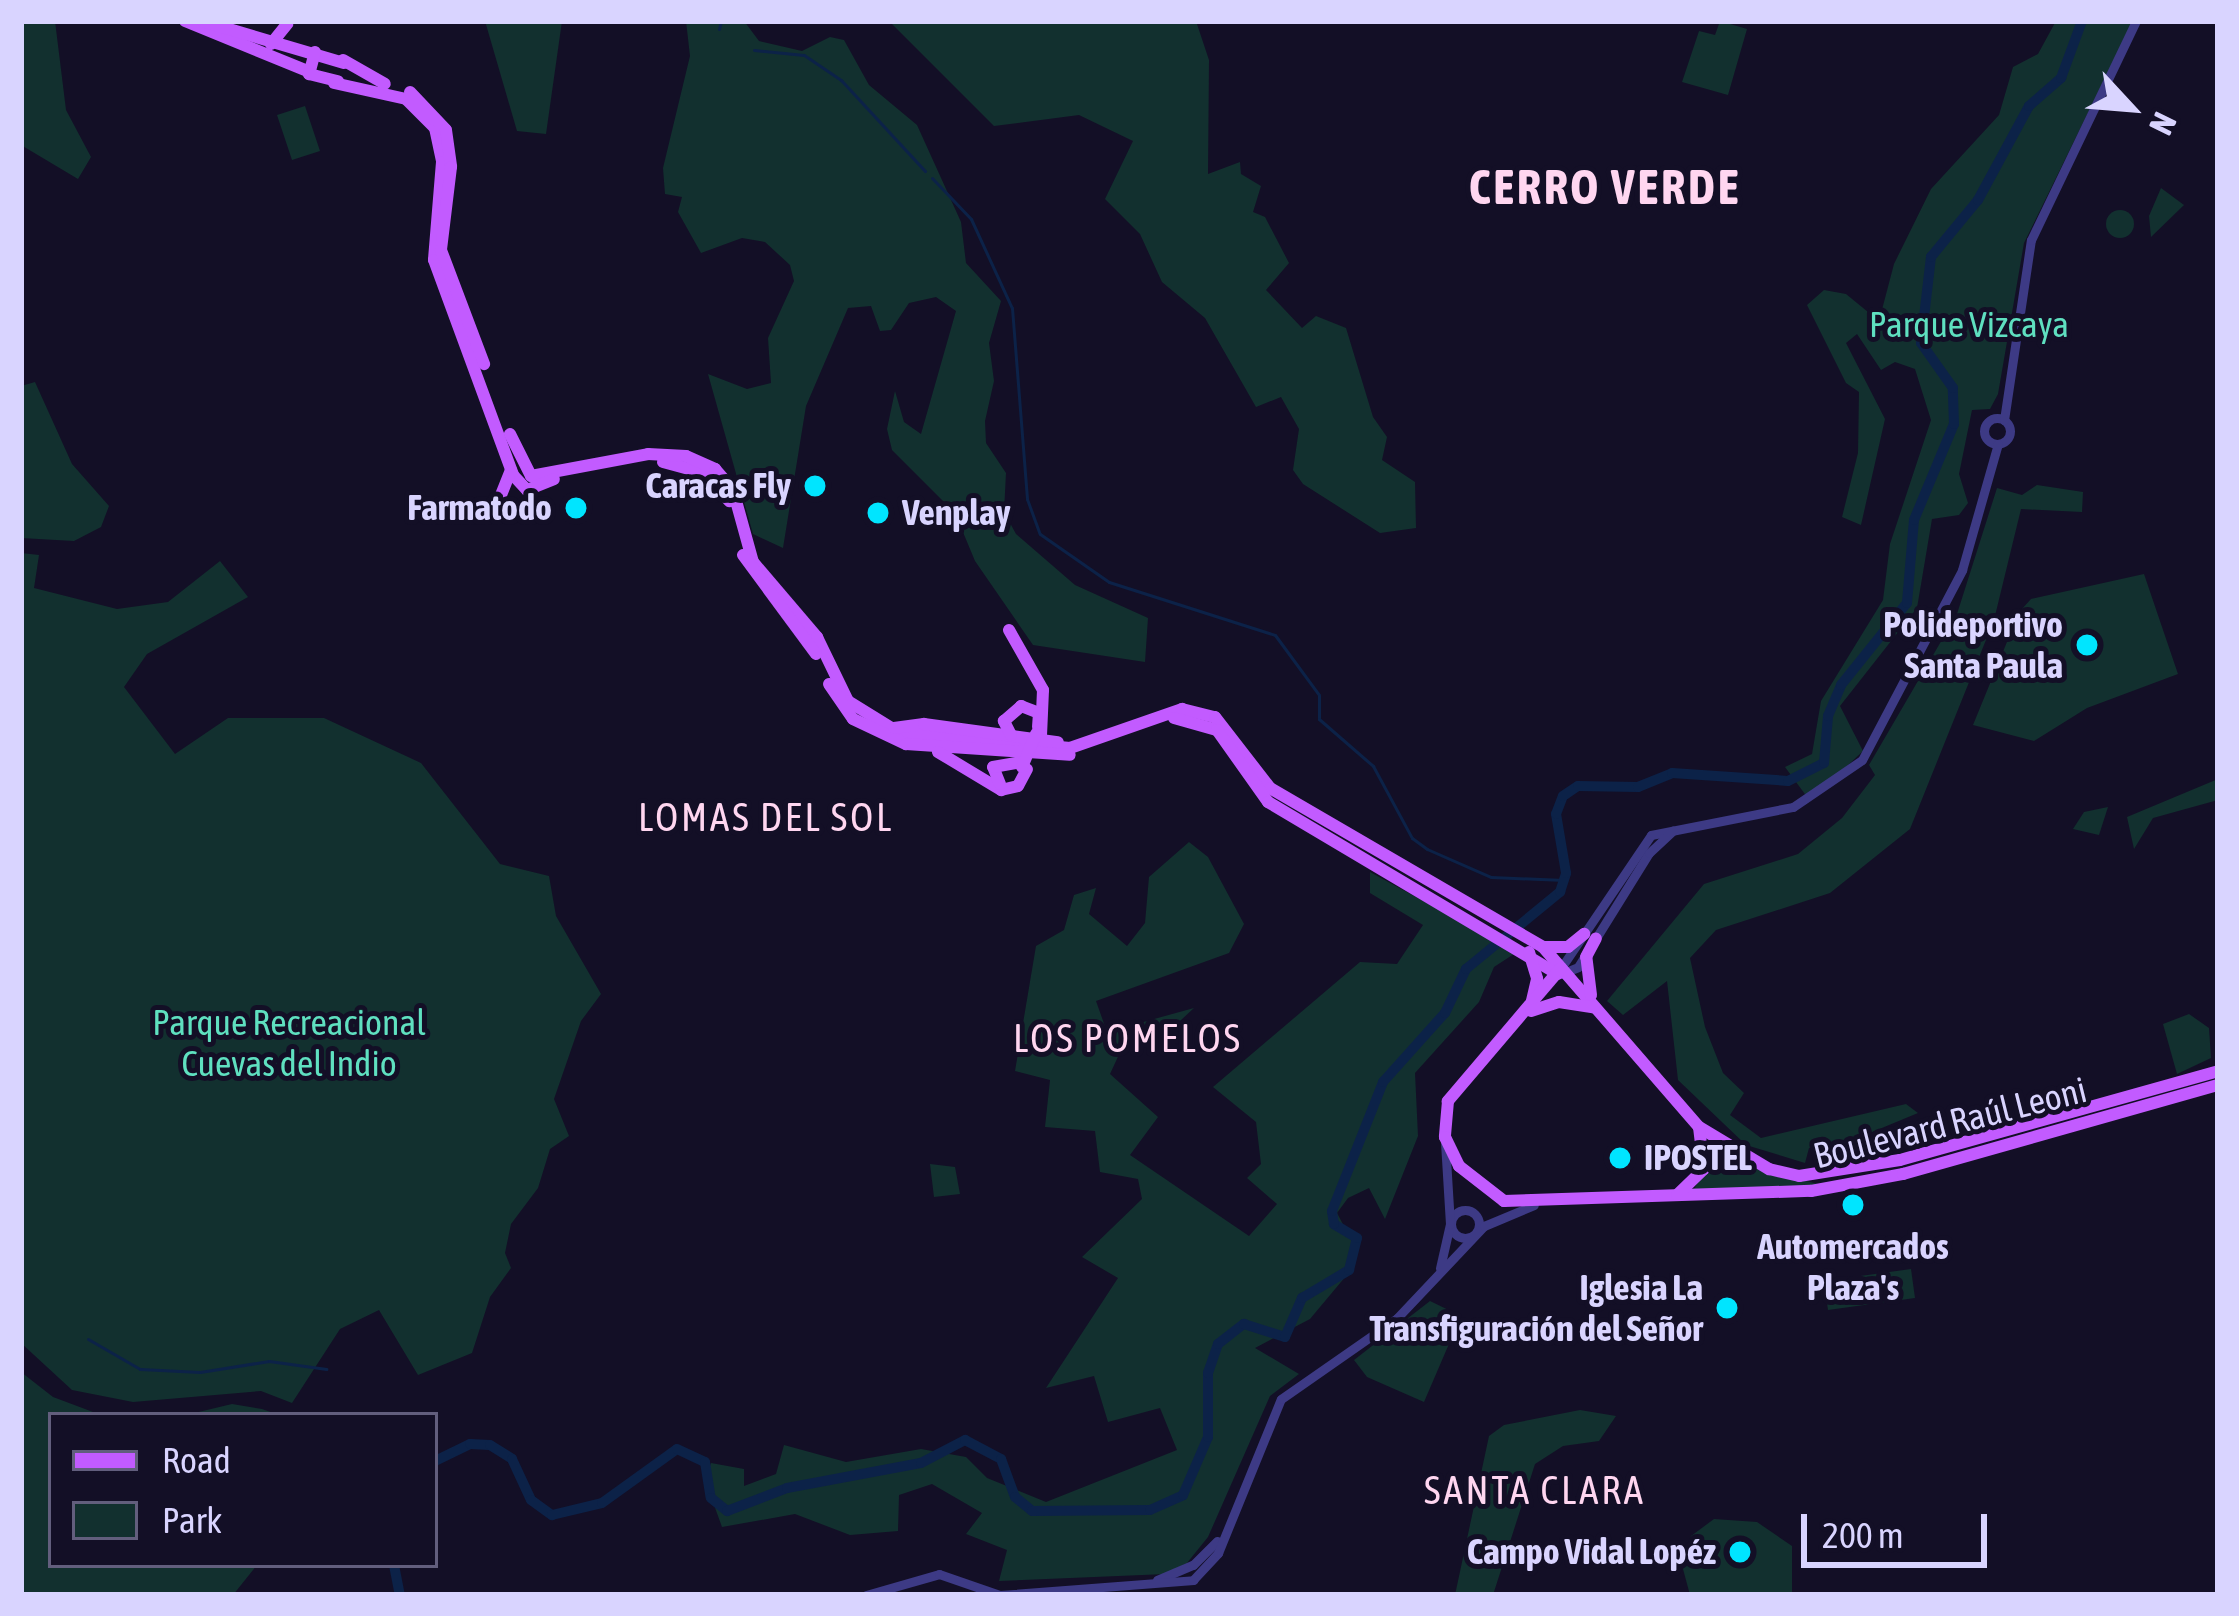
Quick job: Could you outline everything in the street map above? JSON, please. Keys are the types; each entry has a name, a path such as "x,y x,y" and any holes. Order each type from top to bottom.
{"main road":[{"path":"185,21 334,83 406,99 435,128 442,162 434,260 511,468 529,483"},
{"path":"202,21 343,61 420,98 440,117 451,166 443,258 529,483"},
{"path":"271,44 287,24"},
{"path":"305,70 315,52"},
{"path":"334,83 343,61"},
{"path":"529,483 648,454 686,455 716,469 733,490 757,567 817,637 853,706 890,729 926,739 1070,748 1175,711 1207,714 1228,727 1270,788 1469,908"},
{"path":"529,483 643,462 681,464 711,478 728,498 748,570 812,645 848,714 892,740 932,749 1051,757"},
{"path":"495,510 511,468"},
{"path":"932,749 1005,790 1024,768 1038,735 1043,690 1009,630"},
{"path":"1011,735 1004,721 1025,705 1039,713 1038,735"},
{"path":"1024,768 1007,785 991,776 999,763 1102,748 1177,718 1202,722 1224,736 1268,802 1469,908"},
{"path":"890,729 924,724 1070,748"},
{"name":"Boulevard Raúl Leoni","path":"1469,908 1535,946 1563,971 1699,1126 1760,1166 1814,1174 1900,1160 2218,1070"},
{"path":"1525,1015 1537,984 1535,946 1568,947 1590,936"},
{"path":"1525,1015 1559,1002 1595,1008 1586,957 1590,936"},
{"path":"1445,1137 1457,1083 1563,971"},
{"name":"Boulevard Raúl Leoni","path":"1445,1137 1480,1188 1534,1205 1797,1192 1903,1174 2218,1085"},
{"path":"1676,1196 1704,1169 1699,1126"}],"street":[{"path":"1563,971 1654,845 1673,831 1793,807 1862,760 1962,570 1985,473 1998,445 2009,435 2004,420 2006,386 2030,240 2137,21"},
{"path":"1985,473 1990,420 2006,386"},
{"path":"1990,420 2004,420"},
{"path":"1986,439 1998,445"},
{"path":"1445,1137 1450,1225 1459,1238 1534,1205"},
{"path":"866,1595 939,1574 994,1594 1193,1580 1217,1553 1276,1405 1386,1328 1435,1279 1474,1235 1472,1211 1456,1213 1435,1279"}],"green space":[{"path":"21,21 55,21 66,110 91,157 78,179 21,145"},
{"path":"485,21 562,21 546,134 517,131"},
{"path":"686,21 744,21 759,41 802,51 830,37 844,40 869,85 917,125 961,222 966,263 1001,301 989,343 994,381 985,421 986,443 1006,473 1004,512 1016,534 1075,585 1148,618 1145,662 1033,645 975,561 955,513 892,450 887,429 895,391 904,422 921,434 956,311 936,297 909,303 891,330 880,331 871,306 848,308 806,406 783,548 753,534 708,374 747,389 771,383 768,338 794,281 790,265 765,242 742,238 701,253 678,212 682,197 665,194 663,168 690,56"},
{"path":"889,21 1196,21 1209,60 1208,174 1240,162 1241,174 1261,186 1253,212 1265,217 1289,263 1266,290 1302,328 1316,316 1346,328 1373,417 1387,437 1382,460 1415,482 1416,528 1380,533 1303,484 1293,470 1299,429 1281,397 1256,407 1205,318 1162,282 1140,234 1105,199 1133,141 1079,115 994,126"},
{"path":"1720,21 1747,29 1728,95 1682,82 1699,31 1715,35"},
{"name":"Parque Vizcaya","path":"2056,21 2133,21 2024,243 1998,394 1990,409 1972,410 1959,474 1968,503 1959,515 1932,519 1917,608 1840,706 1863,751 1810,801 1785,767 1812,754 1821,701 1883,600 1890,544 1931,420 1915,369 1895,362 1881,370 1857,334 1846,343 1885,419 1861,525 1842,517 1858,453 1859,392 1846,383 1807,305 1824,290 1846,294 1879,321 1894,264 1931,189 1999,115 2013,67 2038,54"},
{"path":"305,106 320,151 292,160 277,115"},
{"path":"2161,188 2184,205 2151,237 2149,216"},
{"path":"2120,210 2130,214 2134,224 2130,234 2120,238 2110,234 2106,224 2110,214"},
{"path":"35,382 72,464 109,506 101,527 74,541 21,538 21,386"},
{"path":"2037,485 2083,492 2082,512 2021,509 1994,620 1910,829 1830,893 1716,930 1690,958 1705,1027 1723,1073 1744,1093 1730,1115 1761,1138 1906,1104 1918,1113 1848,1142 1809,1148 1805,1163 1746,1145 1678,1080 1667,981 1623,1015 1607,1001 1704,884 1798,854 1842,818 1875,775 1869,765 1957,614 1997,488 2022,495"},
{"name":"Parque Recreacional Cuevas del Indio","path":"21,553 39,555 34,588 117,609 168,602 220,561 248,597 147,654 124,687 175,754 228,718 324,718 421,763 500,864 549,876 556,916 601,994 581,1021 554,1099 569,1136 550,1149 538,1188 511,1224 505,1253 511,1268 490,1297 472,1353 418,1375 379,1310 340,1329 292,1403 261,1391 133,1402 72,1390 21,1343"},
{"name":"Polideportivo Santa Paula","path":"2144,574 2178,674 2087,708 2034,741 1973,725 2018,615 2036,611 2021,610 2031,599"},
{"path":"2218,779 2218,800 2153,818 2134,849 2127,817"},
{"path":"2108,807 2099,835 2073,829 2084,812"},
{"path":"1189,842 1208,857 1244,924 1229,953 1096,1001 1107,1032 1194,1008 1166,1034 1122,1048 1110,1074 1158,1117 1130,1155 1249,1236 1277,1204 1247,1178 1261,1164 1256,1122 1213,1087 1360,962 1397,964 1423,925 1370,893 1370,872 1517,952 1494,967 1479,1002 1415,1073 1418,1136 1385,1219 1369,1188 1348,1198 1337,1213 1356,1249 1351,1270 1310,1319 1255,1348 1299,1374 1270,1396 1208,1537 1187,1563 1166,1574 999,1581 1007,1550 966,1534 982,1513 932,1484 899,1495 898,1531 850,1535 795,1514 722,1527 705,1480 711,1463 744,1469 744,1486 776,1474 784,1445 846,1462 921,1449 966,1457 987,1478 1046,1502 1177,1450 1160,1408 1108,1422 1094,1376 1046,1388 1118,1278 1082,1257 1142,1199 1138,1179 1100,1172 1095,1131 1045,1127 1050,1080 1015,1071 1036,946 1064,930 1074,895 1096,888 1089,914 1127,946 1145,923 1149,877"},
{"path":"2189,1014 2209,1028 2211,1058 2177,1074 2163,1024"},
{"path":"1708,1141 1747,1166 1822,1185 1693,1191 1710,1160"},
{"path":"930,1164 955,1167 960,1194 934,1197"},
{"path":"1911,1269 1915,1298 1828,1310 1824,1281"},
{"path":"1430,1301 1461,1316 1424,1402 1367,1377 1354,1360"},
{"path":"21,1372 53,1397 93,1412 48,1412 48,1568 255,1568 233,1595 21,1595"},
{"path":"232,1404 270,1412 199,1412"},
{"path":"1580,1410 1616,1416 1599,1441 1563,1446 1535,1464 1493,1595 1455,1595 1489,1436 1504,1425"},
{"name":"Campo Vidal Lopéz","path":"1714,1519 1757,1522 1792,1546 1792,1595 1690,1595 1683,1569 1691,1536"}],"waterway":[{"path":"719,29 721,21"},
{"path":"438,1460 470,1444 490,1445 512,1459 531,1500 552,1515 602,1503 677,1449 705,1462 711,1498 727,1511 787,1488 921,1463 965,1440 1001,1459 1015,1497 1032,1511 1150,1510 1183,1495 1208,1437 1208,1373 1218,1344 1244,1324 1285,1337 1302,1298 1349,1270 1357,1238 1334,1224 1332,1211 1383,1082 1445,1013 1466,969 1560,892 1566,873 1556,814 1563,796 1578,786 1638,787 1672,773 1788,781 1824,763 1828,716 1841,685 1907,603 1914,520 1954,424 1953,388 1921,343 1931,257 1978,200 2029,106 2061,78 2082,21"},
{"path":"754,50 804,55 841,80 925,171"},
{"path":"932,178 971,219 1012,308 1027,499 1040,534 1109,582 1275,635 1319,695 1319,719 1373,766 1412,838 1427,849 1491,877 1564,880"},
{"path":"88,1339 140,1369 200,1372 269,1361 326,1369"},
{"path":"395,1568 400,1595"}],"place":[{"name":"Caracas Fly","path":"815,486"},
{"name":"Farmatodo","path":"576,508"},
{"name":"Venplay","path":"878,513"},
{"name":"Polideportivo Santa Paula","path":"2087,645"},
{"name":"IPOSTEL","path":"1620,1158"},
{"name":"Automercados Plaza's","path":"1853,1205"},
{"name":"Iglesia La Transfiguración del Señor","path":"1727,1308"},
{"name":"Campo Vidal Lopéz","path":"1740,1552"}],"district":[{"name":"CERRO VERDE","path":"1605,187"},
{"name":"LOMAS DEL SOL","path":"766,817"},
{"name":"LOS POMELOS","path":"1128,1038"},
{"name":"SANTA CLARA","path":"1535,1490"}]}
